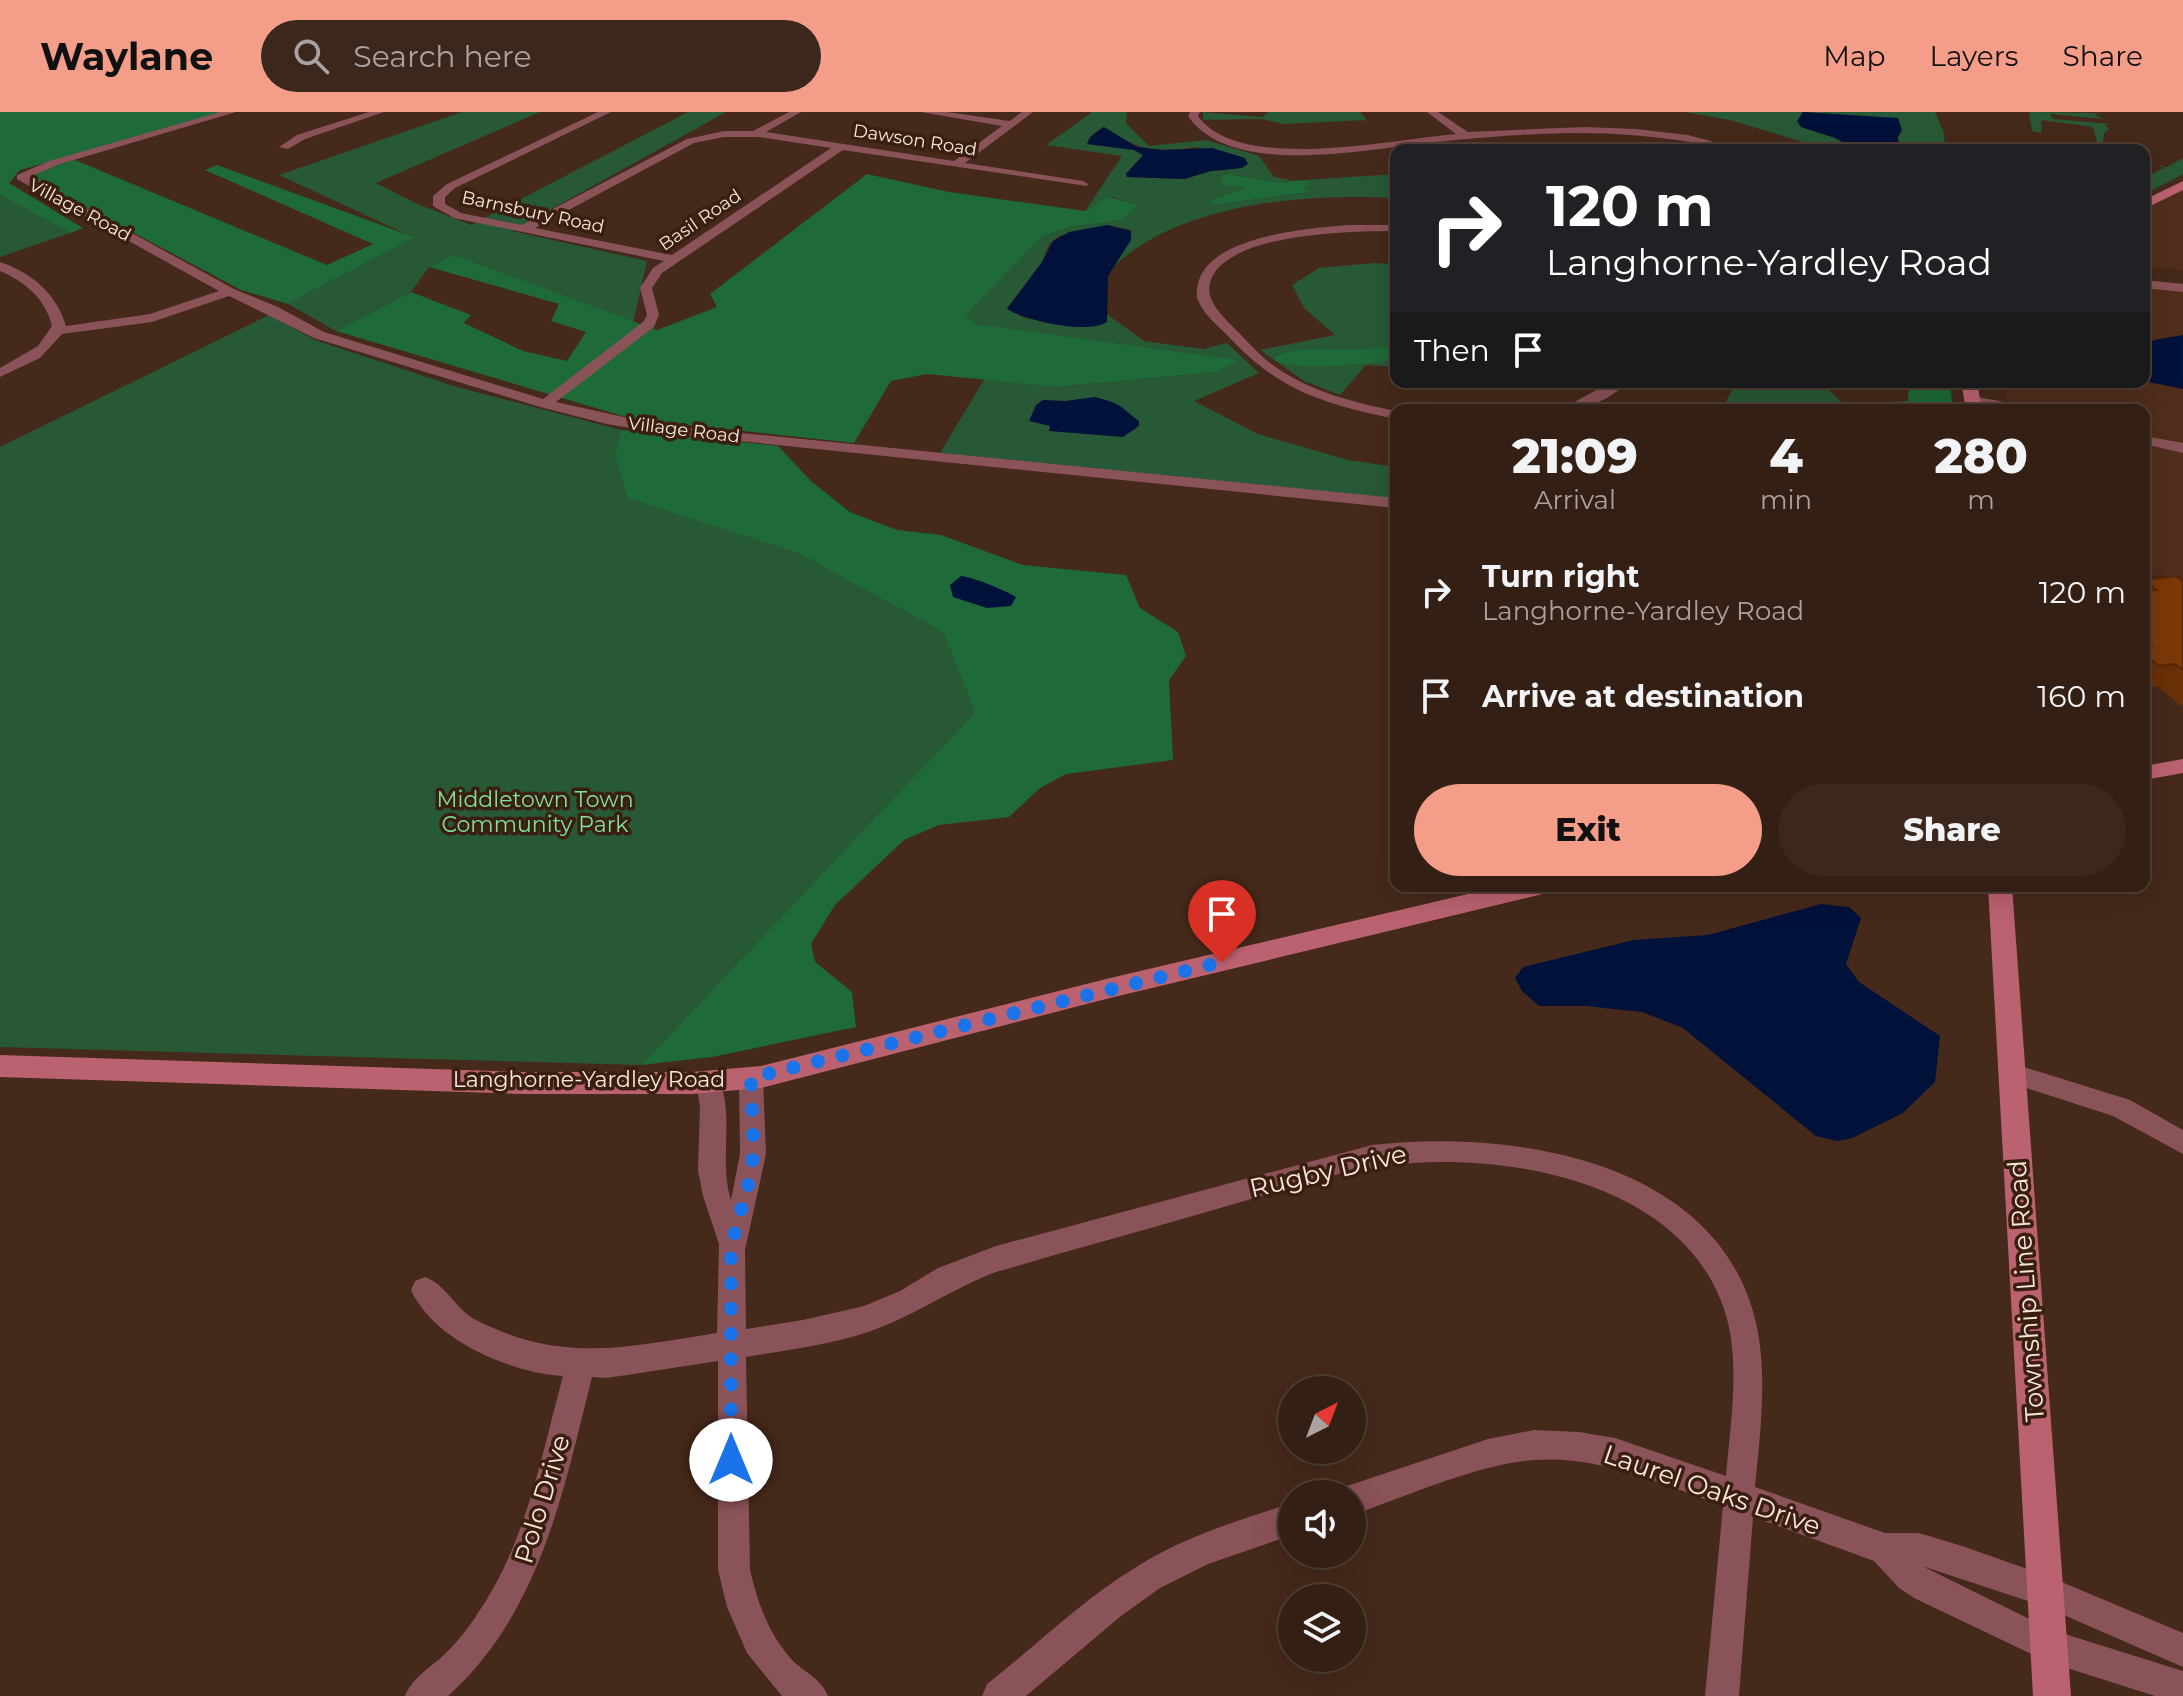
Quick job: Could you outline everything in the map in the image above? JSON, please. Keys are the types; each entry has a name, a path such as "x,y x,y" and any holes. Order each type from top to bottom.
{"main road":[{"path":"2150,202 2183,185"},
{"name":"Langhorne-Yardley Road","path":"0,1066 523,1083 708,1082 751,1078 1514,892"},
{"name":"Township Line Road","path":"2000,892 2052,1696"}],"street":[{"name":"Village Road","path":"231,112 59,161 21,177 230,292 273,310 319,335 607,420 660,429 1390,502"},
{"path":"284,147 301,137 379,112"},
{"name":"Barnsbury Road","path":"606,112 451,186 439,196 439,206 447,212 673,259"},
{"path":"755,134 796,112"},
{"path":"926,112 1012,124"},
{"path":"956,164 1028,112"},
{"path":"1195,112 1193,116 1197,124 1222,139 1286,152 1546,127 1611,127 1680,135 1715,144"},
{"path":"1432,112 1466,136"},
{"name":"Dawson Road","path":"524,229 681,145 711,136 755,134 1083,184"},
{"name":"Basil Road","path":"545,404 649,324 653,315 647,285 657,271 840,147"},
{"path":"1390,228 1317,231 1251,245 1227,256 1212,268 1203,281 1201,295 1207,308 1263,364 1281,377 1311,392 1390,413"},
{"path":"0,266 43,295 59,321 58,331 40,350 0,373"},
{"path":"2150,285 2183,288"},
{"path":"58,331 152,318 230,292"},
{"path":"1581,404 1611,388"},
{"path":"2150,432 2183,438"},
{"path":"2150,441 2183,448"},
{"path":"2011,1073 2121,1108 2183,1143"},
{"path":"731,1250 752,1162 751,1078"},
{"path":"708,1082 713,1107 712,1182 725,1215 731,1250 731,1518 734,1570 740,1601 754,1634 777,1669 811,1696"},
{"name":"Rugby Drive","path":"425,1290 459,1326 483,1340 549,1361 581,1365 656,1359 803,1334 866,1319 910,1300 948,1277 996,1259 1372,1156 1416,1151 1492,1154 1602,1176 1657,1205 1699,1242 1732,1293 1742,1322 1747,1361 1722,1696"},
{"name":"Polo Drive","path":"422,1696 449,1676 492,1624 510,1596 541,1521 581,1365"},
{"name":"Laurel Oaks Drive","path":"1366,1494 1488,1454 1534,1445 1579,1447 1615,1453 1885,1549 1919,1549 2045,1591 2183,1650"},
{"path":"999,1696 1108,1605 1151,1576 1209,1547 1278,1524"},
{"name":"Laurel Oaks Drive","path":"1885,1549 1910,1577 1925,1587 2048,1645 2183,1688"}],"shaded area":[{"path":"2183,185 2183,270 2150,267 2150,202"},
{"path":"2150,281 2183,284 2183,578 2150,575 2150,404 2008,404 2005,389 2150,388"}],"green space":[{"path":"0,112 223,112 20,170 9,183 83,228 70,233 0,195"},
{"path":"462,112 540,112 376,183 415,203 471,225 688,112 726,112 512,231 647,261 633,323 452,256 429,267 411,292 336,331 288,304 413,237 279,175"},
{"path":"1092,112 1127,112 1126,123 1149,146 1206,140 1259,156 1274,177 1292,180 1279,182 1233,175 1221,186 1242,186 1243,189 1213,199 1213,205 1308,192 1304,187 1311,185 1305,180 1390,174 1390,198 1284,201 1207,216 1171,229 1139,247 1111,269 1130,240 1131,230 1107,225 1059,236 1049,244 1042,262 1007,308 1024,318 1090,327 1105,313 1144,341 1203,349 1227,343 1259,373 1194,401 1258,434 1348,460 1390,466 1390,498 940,453 985,378 1057,387 1215,372 1236,360 975,324 966,315 1041,236 1070,227 1122,220 1137,207 1136,204 1112,197 1085,211 1122,156 1046,145","holes":["1103,127 1139,146 1170,150 1199,147 1228,170 1211,171 1184,179 1128,177 1126,174 1143,155 1134,150 1088,144 1094,133"]},
{"path":"1203,112 1262,117 1269,112 1360,112 1367,120 1284,124 1261,119 1203,120"},
{"path":"1685,112 1935,112 1944,133 1945,144 1810,144 1730,120"},
{"path":"2029,112 2099,113 2094,115 2105,119 2050,114 2053,119 2111,124 2105,125 2109,129 2104,133 2103,142 2097,142 2093,127 2041,120 2042,133 2032,131"},
{"path":"2183,158 2183,174 2150,192 2150,175 2164,168 2157,165 2167,167"},
{"path":"75,160 327,265 373,244 205,170 217,165 414,237 288,304 241,290 29,177 36,171"},
{"path":"867,174 949,192 1085,211 1109,197 1136,204 1137,207 1122,220 1070,227 1042,236 966,315 976,324 1238,360 1216,372 1057,387 927,374 891,381 854,443 633,419 336,331 411,292 471,315 464,323 523,351 567,361 586,332 551,321 559,304 429,267 453,255 657,330 717,307 710,294"},
{"path":"1227,174 1279,182 1305,180 1312,185 1304,187 1309,192 1213,205 1210,202 1213,199 1243,189 1242,186 1221,186 1223,176"},
{"path":"0,195 70,233 0,257"},
{"path":"1390,264 1390,344 1379,349 1293,352 1296,365 1390,361 1390,367 1366,365 1340,395 1304,381 1260,350 1335,335 1304,308 1292,285 1319,268"},
{"name":"Middletown Town Community Park","path":"269,315 315,340 457,387 621,430 615,456 627,498 799,554 943,632 975,712 641,1065 0,1047 0,447"},
{"path":"1390,344 1390,361 1311,366 1282,363 1274,358 1301,350"},
{"path":"1733,388 1827,388 1843,404 1725,404"},
{"path":"1909,388 1951,388 1952,404 1874,403 1908,401"},
{"path":"621,430 778,446 812,482 850,512 897,530 941,535 1023,565 1126,575 1140,608 1178,632 1186,656 1169,680 1173,760 1066,774 1040,788 1009,817 939,825 904,840 835,905 811,944 815,962 852,992 856,1027 712,1057 641,1065 975,712 943,632 799,554 627,498 615,456"}],"water":[{"path":"1803,112 1898,118 1902,130 1898,137 1899,144 1846,144 1801,127 1797,121"},
{"path":"1104,127 1137,147 1163,150 1212,148 1245,158 1248,164 1242,168 1211,171 1184,179 1127,177 1126,174 1143,155 1134,150 1087,144 1090,137"},
{"path":"1107,225 1131,231 1131,240 1108,276 1107,322 1098,326 1071,326 1027,318 1007,309 1042,262 1053,241 1069,232"},
{"path":"2183,335 2183,389 2150,382 2150,342"},
{"path":"1095,397 1119,406 1139,421 1139,426 1123,437 1049,431 1050,426 1029,421 1036,405 1043,400"},
{"path":"961,576 1016,597 1011,606 987,608 953,597 950,585"},
{"path":"1821,904 1849,907 1861,918 1846,964 1859,982 1940,1036 1935,1082 1903,1113 1852,1138 1837,1141 1816,1136 1683,1028 1642,1012 1587,1006 1539,1006 1522,991 1515,978 1523,967 1634,940 1708,935"}],"building":[{"path":"2176,576 2183,581 2183,670 2175,664 2159,666 2150,659 2150,591 2157,590 2150,585 2150,579"}],"route":[{"path":"731,1460 731,1250 752,1162 751,1078 1222,962"}]}
